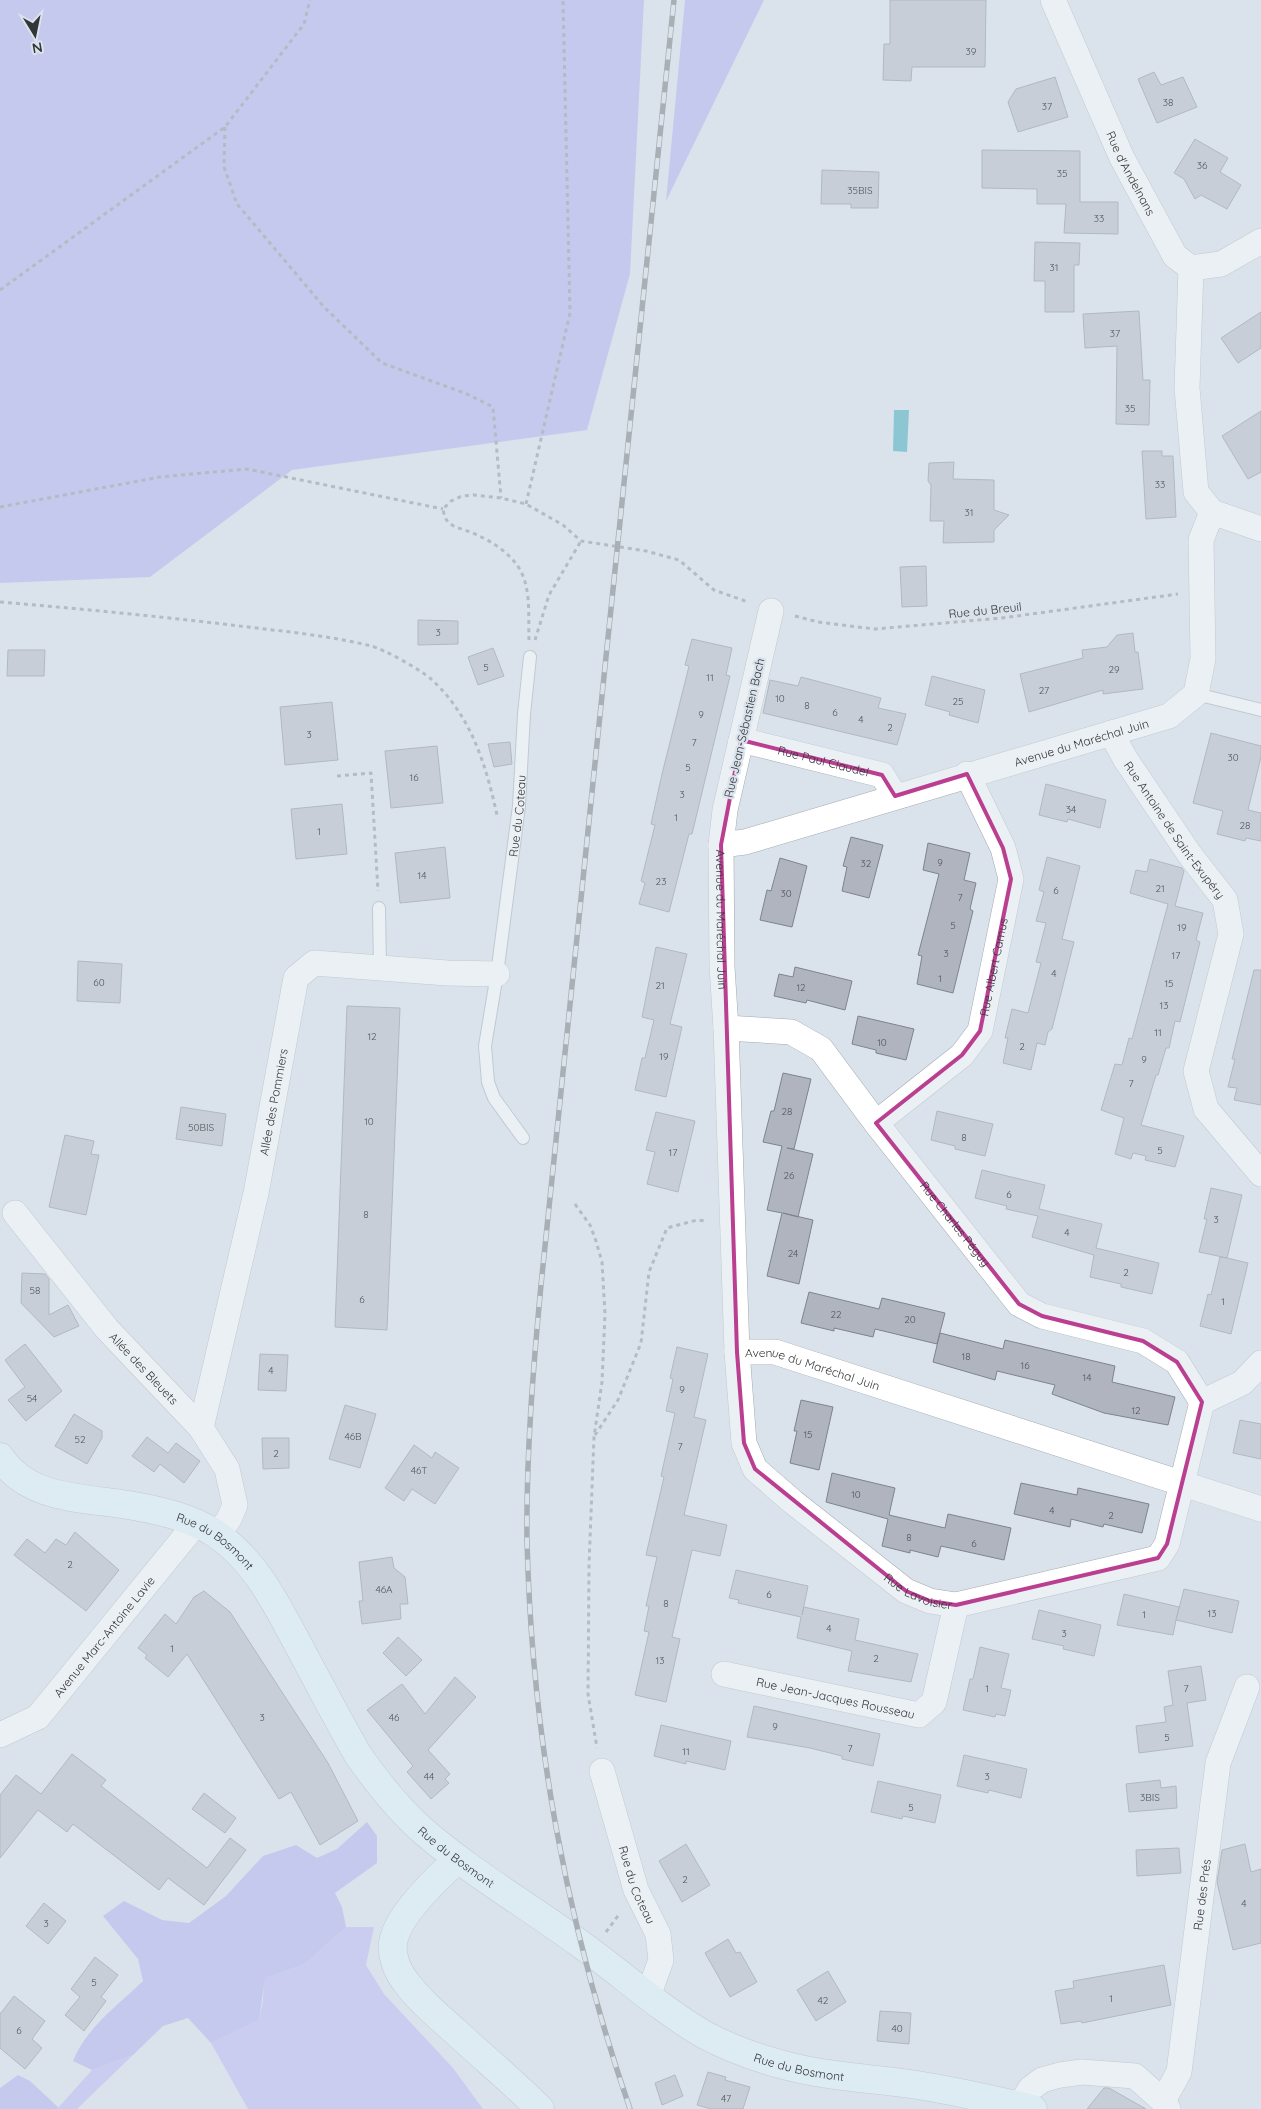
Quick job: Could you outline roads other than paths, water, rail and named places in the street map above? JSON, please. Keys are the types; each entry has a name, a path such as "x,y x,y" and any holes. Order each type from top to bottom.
{"street":[{"name":"Rue d'Andelnans","path":"1053,0 1122,158 1174,256 1191,268"},
{"path":"1261,241 1221,264 1191,268 1187,388 1196,492 1212,512 1261,530"},
{"path":"1196,694 1203,659 1201,540 1212,512"},
{"name":"Rue Jean-Sébastien Bach","path":"721,845 726,810 771,611"},
{"name":"Avenue du Maréchal Juin","path":"1196,694 1169,716 967,774 745,842 721,845 722,966 738,1352 775,1352 1261,1509"},
{"name":"Rue Antoine de Saint-Exupéry","path":"1111,733 1126,760 1190,854 1225,900 1231,934 1196,1071 1206,1109 1261,1174"},
{"name":"Rue Paul Claudel","path":"741,740 882,775 895,796"},
{"name":"Rue Albert Camus","path":"876,1123 962,1055 980,1031 1011,879 1003,848 967,774"},
{"name":"Allée des Pommiers","path":"201,1428 256,1193 296,978 314,963 447,973 497,974"},
{"name":"Rue Charles Péguy","path":"726,1028 790,1032 821,1049 876,1123 1019,1304 1042,1316 1143,1341 1177,1362 1202,1402"},
{"name":"Allée des Bleuets","path":"16,1213 107,1329 201,1428 227,1469 235,1505 229,1519 207,1529"},
{"name":"Rue Lavoisier","path":"738,1352 744,1443 755,1469 793,1502 906,1591 930,1601 956,1605 1158,1558 1167,1544 1182,1484"},
{"path":"1182,1484 1202,1402 1242,1383 1261,1363"},
{"name":"Rue du Bosmont","path":"0,1457 7,1467 28,1485 62,1496 134,1506 207,1529 239,1553 265,1582 354,1748 376,1780 421,1829 458,1859 591,1952 648,1996 703,2034 732,2048 780,2064 851,2078 917,2085 1026,2107"},
{"name":"Avenue Marc-Antoine Lavie","path":"0,1735 38,1718 207,1529"},
{"name":"Rue Jean-Jacques Rousseau","path":"724,1674 919,1715 934,1702 956,1605"},
{"name":"Rue des Prés","path":"1166,2105 1179,2072 1218,1763 1247,1687"},
{"name":"Rue du Coteau","path":"602,1771 636,1890 658,1934 661,1960 648,1996"},
{"path":"458,1859 429,1885 406,1916 394,1937 393,1951 396,1965 404,1980 427,2007 540,2109"},
{"path":"1026,2107 1030,2089 1042,2080 1082,2072 1135,2076 1166,2105"}],"lane":[{"name":"Rue du Coteau","path":"522,1138 494,1098 486,1074 485,1046 497,974 519,806 524,714 530,657"},
{"path":"1196,694 1261,710"},
{"path":"379,908 380,967"}],"railway":[{"path":"630,2109 607,2039 588,1969 556,1829 536,1687 530,1615 527,1541 528,1477 541,1285 674,0"}]}
